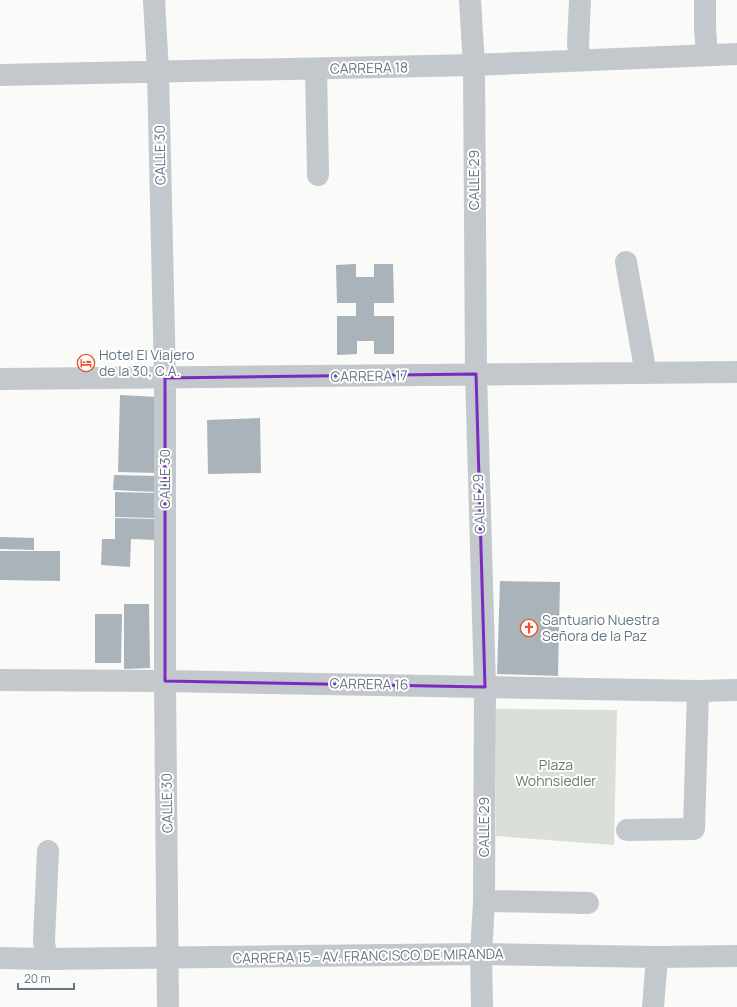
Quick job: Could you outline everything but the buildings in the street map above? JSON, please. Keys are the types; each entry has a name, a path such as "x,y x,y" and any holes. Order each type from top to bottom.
{"street":[{"name":"CALLE 30","path":"154,0 158,71 165,378 165,681 169,958 168,1007"},
{"name":"CALLE 29","path":"470,0 474,65 476,374 484,687 484,902 481,954 482,1007"},
{"path":"580,0 578,44 580,60"},
{"path":"705,0 707,55"},
{"name":"CARRERA 18","path":"0,75 474,65 737,54"},
{"path":"316,69 318,175"},
{"path":"626,262 643,357 644,372"},
{"name":"CARRERA 17","path":"0,379 737,372"},
{"name":"CARRERA 16","path":"0,680 165,681 698,691 737,690"},
{"path":"626,830 694,829 698,691"},
{"path":"46,959 44,940 48,851"},
{"path":"484,902 588,903"},
{"name":"CARRERA 15 - AV. FRANCISCO DE MIRANDA","path":"0,958 169,958 481,954 657,957 737,956"},
{"path":"653,1007 657,957"}],"highlighted area":[{"path":"476,374 485,687 165,681 165,378"}],"green space":[{"name":"Plaza Wohnsiedler","path":"496,709 617,710 614,845 496,836"}],"place":[{"name":"Hotel El Viajero de la 30, C.A.","path":"86,363"},
{"name":"Santuario Nuestra Señora de la Paz","path":"529,628"}]}
